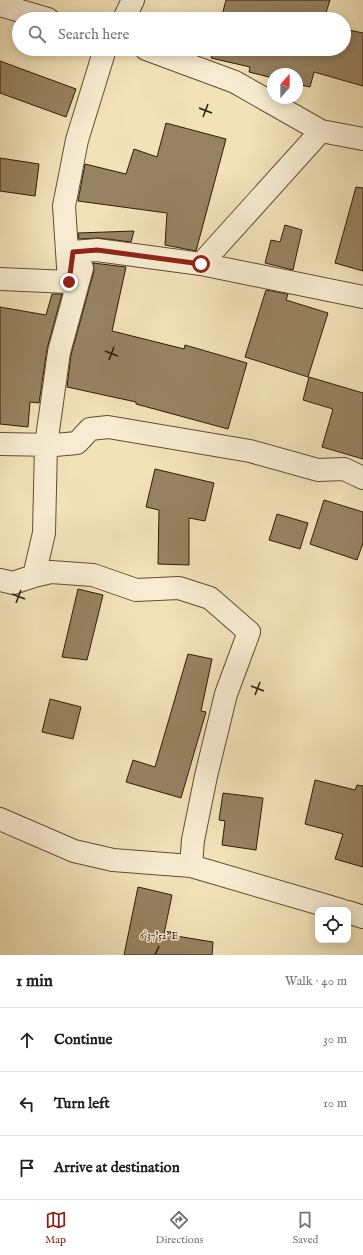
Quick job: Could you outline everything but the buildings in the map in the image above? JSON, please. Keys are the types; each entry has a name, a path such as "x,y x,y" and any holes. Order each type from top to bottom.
{"street":[{"path":"127,12 133,0"},
{"path":"0,5 24,12"},
{"path":"69,282 64,206 77,140 103,56"},
{"path":"165,56 235,82 321,131 363,139"},
{"path":"201,264 321,131"},
{"path":"34,576 44,533 46,444 59,352 87,250"},
{"path":"69,282 73,252 97,250 201,264 363,297"},
{"path":"0,279 69,282"},
{"path":"0,444 77,442 90,429 108,427 250,451 318,470 344,469 363,478"},
{"path":"0,580 13,583 51,572 93,575 136,590 179,588 210,598 249,632 226,694 206,776 193,840 191,866"},
{"path":"0,819 74,851 113,860 191,866 331,907"},
{"path":"351,913 363,916"}],"route":[{"path":"69,282 73,252 87,250 97,250 201,264"}]}
